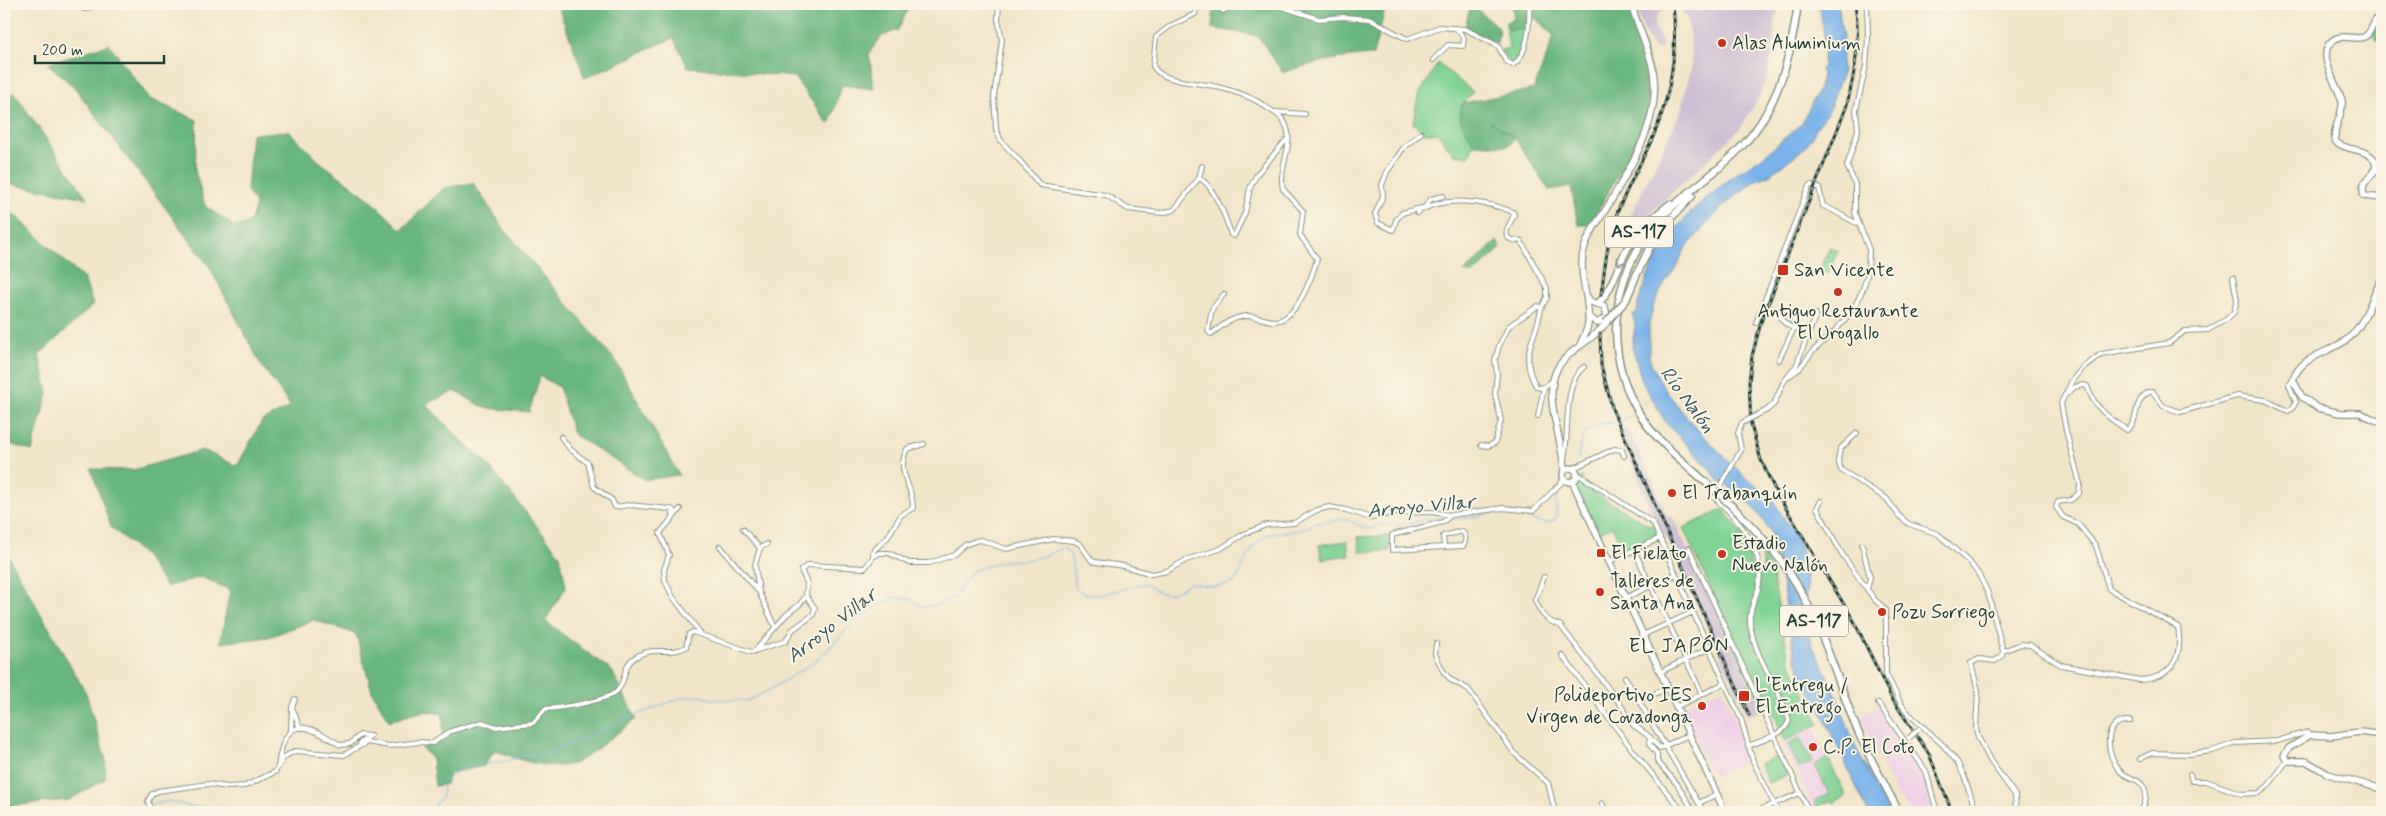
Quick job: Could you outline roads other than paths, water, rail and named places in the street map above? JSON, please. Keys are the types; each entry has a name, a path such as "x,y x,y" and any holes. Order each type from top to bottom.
{"main road":[{"name":"AS-117","path":"1606,320 1626,300 1650,243 1663,225 1748,139 1772,102 1787,66 1798,4"},
{"name":"AS-117","path":"1597,303 1606,296 1617,268 1628,248 1646,223 1720,169"},
{"name":"AS-117","path":"1704,181 1662,217 1641,242 1621,286 1615,320 1617,352 1630,397 1638,412 1657,438 1723,497 1759,534 1790,573 1814,620 1865,746 1899,812"}],"street":[{"path":"70,4 85,8 98,4"},
{"path":"999,4 998,19 1002,40 994,96 996,129 1000,141 1040,185 1106,195 1123,207 1161,213 1174,210 1199,178 1202,166"},
{"path":"1197,4 1195,14 1170,26 1156,38 1153,59 1155,70 1168,78 1219,87 1256,100 1275,112 1286,125 1288,138 1282,185 1285,193 1302,211 1301,238 1317,258 1296,309 1285,318 1275,321 1246,316 1222,324 1210,334 1208,331 1212,309 1224,294"},
{"path":"1220,4 1223,11 1233,4"},
{"path":"1273,4 1319,19 1343,17 1369,19 1407,39 1440,27 1472,31 1498,46 1506,61 1513,65 1521,55 1530,21 1529,4"},
{"path":"1580,345 1588,325 1582,268 1584,249 1593,229 1612,200 1641,145 1654,108 1655,93 1652,65 1630,4"},
{"path":"1789,376 1799,369 1813,351 1837,329 1854,308 1862,293 1868,272 1869,250 1854,208 1855,182 1847,166 1858,130 1856,110 1866,66 1868,39 1867,4"},
{"path":"2382,13 2376,18 2369,33 2364,36 2347,36 2333,41 2330,45 2327,62 2328,70 2342,102 2341,115 2335,132 2336,142 2343,146 2364,151 2375,160 2376,169 2364,182 2362,189 2364,196 2382,198"},
{"path":"1433,60 1448,45 1463,46 1464,38 1456,28"},
{"path":"1275,112 1305,114"},
{"path":"1421,133 1404,147 1387,172 1382,185 1383,196 1375,214 1379,224 1393,230 1396,220 1402,213 1437,204 1468,202 1513,212 1514,215 1507,229 1507,234 1513,240 1519,240 1524,244 1548,288 1548,297 1541,309 1538,325 1527,351 1527,359 1536,386 1540,388 1552,382"},
{"path":"1199,178 1210,188 1225,217 1231,235 1234,236 1245,213 1250,188 1257,174 1288,138"},
{"path":"1756,323 1809,186 1812,184 1819,188 1823,206 1839,212 1848,220 1860,224"},
{"path":"1417,213 1431,199 1443,196"},
{"path":"2003,651 2021,644 2030,645 2061,665 2140,680 2165,674 2177,658 2180,637 2178,627 2109,589 2096,546 2078,524 2063,517 2056,507 2058,502 2071,500 2080,493 2075,460 2062,414 2061,402 2082,368 2101,354 2169,344 2185,330 2208,330 2227,319 2234,312 2237,300 2233,278"},
{"path":"2063,396 2075,387 2087,386 2094,403 2105,415 2127,430 2131,427 2139,402 2149,392 2153,392 2163,406 2180,412 2237,396 2265,400 2288,411 2296,402 2289,385 2295,375 2307,362 2352,335 2382,279"},
{"path":"1585,293 1588,299 1606,308 1606,320 1560,365 1552,382 1552,399 1563,456 1608,562 1725,812"},
{"path":"1588,313 1597,303"},
{"path":"1481,445 1488,446 1495,442 1501,420 1494,394 1497,373 1495,360 1503,335 1509,326 1528,312 1538,306 1541,309"},
{"path":"1588,313 1597,322 1606,320"},
{"path":"1749,749 1787,727 1790,720 1755,646 1750,628 1750,611 1759,582 1757,562 1743,527 1714,497 1741,450 1738,433 1742,423 1772,406 1783,383 1796,366 1807,333 1816,314"},
{"path":"1779,360 1794,328 1807,333"},
{"path":"1563,456 1572,385 1577,374 1584,368"},
{"path":"2293,380 2302,397 2318,408 2340,413 2360,413 2382,423"},
{"path":"1538,416 1544,387"},
{"path":"1857,433 1840,450 1838,460 1841,470 1887,499 1899,516 1910,524 1938,534 1971,564 1980,575 1988,593 2003,651 2002,656 1995,661 1979,659 1971,663 1978,692 1976,729 1991,762 2015,795 2016,812"},
{"path":"562,437 570,449 588,463 594,487 612,500 615,507 629,505 670,509 673,510 673,515"},
{"path":"874,557 873,551 887,538 901,515 914,508 913,499 901,467 902,460 906,449 924,444"},
{"path":"755,651 806,596 807,583 801,573 803,567 808,565 859,570 869,565 874,557 879,554 889,553 909,563 929,564 954,555 965,545 975,541 990,543 1006,549 1043,540 1059,539 1080,544 1092,561 1123,566 1152,574 1167,571 1199,555 1220,549 1244,534 1266,525 1294,523 1317,510 1329,507 1371,518 1391,513 1430,512 1450,516 1503,508 1533,512 1572,475 1614,449 1622,450 1624,456"},
{"path":"1572,475 1652,520 1741,719 1749,749 1778,812"},
{"path":"1821,501 1817,508 1828,529 1867,589 1886,610 1886,674 1901,704 1921,728 1943,744 1957,762 1964,776 1976,812"},
{"path":"680,509 673,515 660,533 669,555 664,576 673,597 702,636"},
{"path":"1444,546 1443,536 1462,531 1465,535 1466,541 1463,546 1392,550 1392,535 1445,521 1450,516"},
{"path":"743,529 760,548"},
{"path":"1608,562 1660,538"},
{"path":"767,544 760,548 755,565 759,592 775,628"},
{"path":"1862,545 1870,578 1867,589"},
{"path":"720,546 759,592"},
{"path":"1689,548 1809,812"},
{"path":"1634,550 1702,694"},
{"path":"1626,598 1676,574"},
{"path":"1544,577 1535,600 1540,611 1548,620 1560,625 1633,725 1650,737 1660,748 1666,747 1689,735"},
{"path":"151,810 148,802 152,794 208,784 227,787 245,786 275,772 284,757 295,751 338,755 354,750 367,742 389,746 419,742 433,743 451,732 482,722 496,727 533,723 545,709 566,707 611,696 619,688 626,666 640,654 655,649 666,652 680,651 686,648 690,634 698,633 702,636 737,646 746,651 755,651 786,641 792,630 814,615 815,608 806,596"},
{"path":"1643,635 1693,612"},
{"path":"1436,644 1435,654 1443,671 1451,680 1468,689 1515,754 1548,782 1555,812"},
{"path":"1660,672 1710,648"},
{"path":"1562,655 1657,781 1670,793 1683,812"},
{"path":"1624,677 1640,701 1704,812"},
{"path":"1676,707 1725,683"},
{"path":"1640,701 1667,688"},
{"path":"277,768 283,745 291,730 292,707 295,698"},
{"path":"1878,703 1907,739 1926,771 1937,812"},
{"path":"292,707 300,728"},
{"path":"2130,721 2120,720 2112,726 2109,733 2109,748 2119,771 2144,786 2146,793 2141,812"},
{"path":"291,730 300,728 315,729 340,746 350,744 360,735 370,736 354,750"},
{"path":"1907,739 1921,728"},
{"path":"2140,758 2152,753 2190,754 2212,751 2236,743 2277,741 2308,732 2310,735 2331,736 2360,732 2382,735"},
{"path":"2287,761 2284,756 2285,752 2310,735"},
{"path":"1650,737 1650,744 1657,754 1657,761 1677,784 1694,812"},
{"path":"2190,774 2192,781 2204,781 2242,794 2259,793 2268,786 2287,761"},
{"path":"2287,761 2306,761 2328,774 2382,789"},
{"path":"1754,812 1774,805 1800,792"},
{"path":"1699,803 1716,794"},
{"path":"1602,803 1605,812"}],"water":[{"name":"Río Nalón","path":"1819,4 1838,4 1844,45 1841,64 1843,71 1828,113 1815,129 1813,137 1802,150 1771,174 1754,181 1720,209 1685,249 1654,304 1649,323 1649,357 1666,391 1693,425 1748,480 1769,495 1798,539 1807,586 1803,614 1813,647 1832,685 1856,748 1889,812 1868,812 1821,711 1804,680 1796,660 1779,566 1770,531 1755,509 1743,496 1717,479 1666,423 1642,381 1632,346 1635,326 1633,314 1637,313 1638,303 1649,273 1666,239 1693,210 1733,176 1764,156 1802,123 1819,88 1822,75 1820,69 1823,66 1824,34"}],"waterway":[{"name":"Arroyo Villar","path":"1644,404 1651,398"},
{"name":"Arroyo Villar","path":"1619,421 1631,416"},
{"name":"Arroyo Villar","path":"1578,459 1581,442 1587,432 1591,428 1614,422"},
{"name":"Arroyo Villar","path":"1449,519 1511,512 1539,522 1550,522 1556,519 1556,499 1561,487"},
{"name":"Arroyo Villar","path":"430,812 442,796 443,782 458,770 479,764 499,763 526,755 548,754 625,719 684,697 700,696 712,699 747,701 764,693 813,663 827,651 848,627 876,607 895,597 910,599 923,607 941,604 956,595 971,572 1005,561 1029,560 1048,555 1064,547 1071,557 1075,587 1082,592 1090,595 1099,595 1145,584 1159,592 1167,593 1176,591 1190,583 1215,587 1234,583 1253,547 1268,534 1301,530 1317,523 1345,519 1368,529 1381,525 1410,524 1426,519 1445,518"},
{"name":"Arroyo Villar","path":"151,805 168,801 193,807 218,807 234,811 273,809 288,812"},
{"name":"Arroyo Villar","path":"143,812 147,807"}],"railway":[{"path":"1601,294 1613,225 1624,196 1660,121 1669,88 1675,38 1673,4"},
{"path":"1855,4 1857,43 1846,108 1761,322 1752,356 1749,382 1751,425 1761,460 1776,492 1854,621 1892,699 1929,754 1952,812"},
{"path":"1600,334 1601,365 1613,411 1749,715"}],"place":[{"name":"Alas Aluminium","path":"1722,43"},
{"name":"San Vicente","path":"1783,270"},
{"name":"Antiguo Restaurante El Urogallo","path":"1838,292"},
{"name":"El Trabanquín","path":"1672,493"},
{"name":"El Fielato","path":"1601,553"},
{"name":"Estadio Nuevo Nalón","path":"1722,554"},
{"name":"Talleres de Santa Ana","path":"1600,592"},
{"name":"Pozu Sorriego","path":"1882,612"},
{"name":"L'Entregu / El Entrego","path":"1744,696"},
{"name":"Polideportivo IES Virgen de Covadonga","path":"1702,706"},
{"name":"C.P. El Coto","path":"1813,747"}],"district":[{"name":"EL JAPÓN","path":"1679,646"}]}
